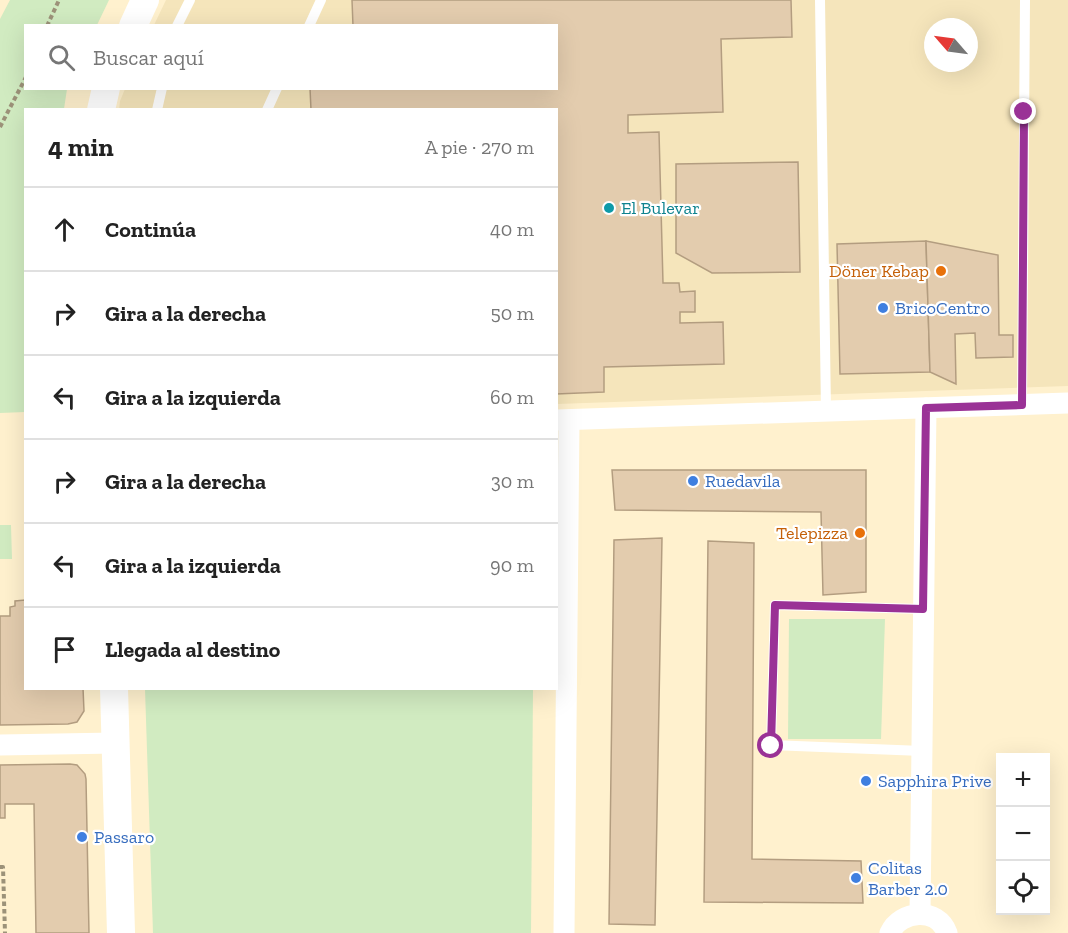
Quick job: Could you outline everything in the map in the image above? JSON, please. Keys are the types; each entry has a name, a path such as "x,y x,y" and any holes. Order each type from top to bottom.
{"street":[{"path":"134,24 145,0"},
{"path":"101,108 106,90"},
{"path":"564,933 563,420 1068,404"},
{"path":"920,914 926,408"},
{"path":"114,690 121,933"},
{"path":"0,745 115,743"},
{"path":"890,933 903,918 920,914 934,918 947,933"}],"lane":[{"path":"178,24 190,0"},
{"path":"310,24 321,0"},
{"path":"819,0 826,411"},
{"path":"1022,405 1025,0"},
{"path":"157,108 162,90"},
{"path":"268,108 276,90"},
{"path":"922,751 771,746 775,605 923,609"}],"path":[{"path":"47,24 59,0"},
{"path":"0,127 24,81"},
{"path":"0,867 3,867 5,933"}],"shaded area":[{"path":"166,0 1068,0 1068,386 558,404 558,108 119,108 125,90 558,90 558,24 154,24"}],"green space":[{"path":"10,0 109,0 97,24 24,24 24,90 67,90 64,108 24,108 24,412 0,413 0,19"},
{"path":"0,525 11,525 12,559 0,559"},
{"path":"789,619 885,619 881,739 788,739"},
{"path":"145,690 533,690 531,933 153,933"}],"building":[{"name":"El Bulevar","path":"352,0 791,0 792,37 721,39 723,112 628,115 628,133 659,132 663,283 679,283 680,292 695,291 695,312 680,312 680,323 723,322 724,364 604,367 604,392 558,394 558,108 311,108 310,90 558,90 558,24 353,24"},
{"path":"798,162 800,272 712,273 676,253 676,164"},
{"name":"BricoCentro","path":"926,241 930,372 840,374 837,244"},
{"path":"926,241 998,255 999,335 1013,335 1013,357 976,358 975,333 955,334 956,384 930,372"},
{"path":"612,470 866,470 866,592 823,595 821,512 615,510"},
{"path":"662,538 655,925 609,924 614,540"},
{"path":"708,541 754,543 752,859 861,861 863,903 704,902"},
{"path":"24,600 24,690 83,690 84,711 77,722 0,725 0,616 10,616 10,607 15,606 15,601"},
{"path":"0,765 77,765 85,774 86,779 89,933 36,933 34,804 5,804 5,818 0,818"}],"place":[{"name":"El Bulevar","path":"609,208"},
{"name":"Döner Kebap","path":"941,271"},
{"name":"BricoCentro","path":"883,308"},
{"name":"Ruedavila","path":"693,481"},
{"name":"Telepizza","path":"860,533"},
{"name":"Sapphira Prive","path":"866,781"},
{"name":"Passaro","path":"82,837"},
{"name":"Colitas Barber 2.0","path":"856,878"}],"route":[{"path":"771,746 775,605 923,609 926,408 1022,405 1024,112"}]}
